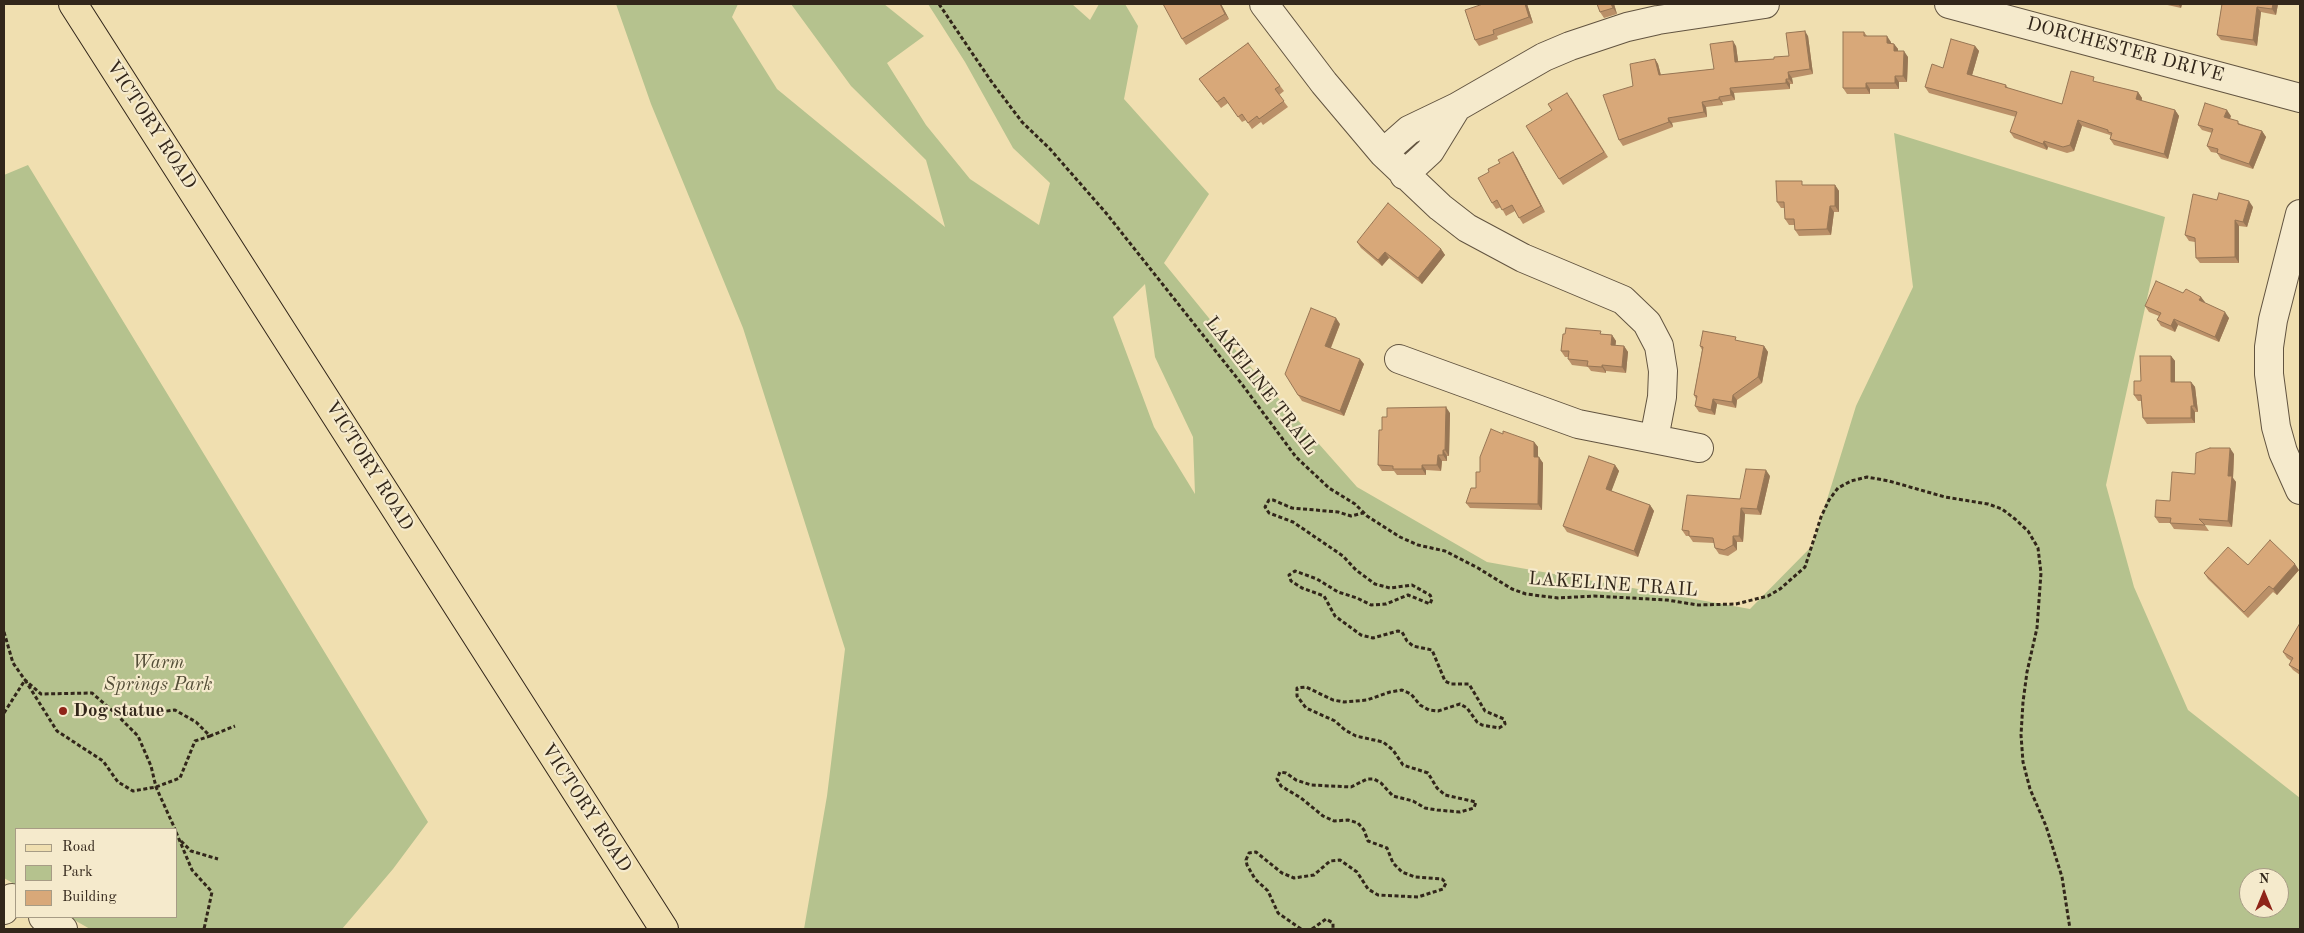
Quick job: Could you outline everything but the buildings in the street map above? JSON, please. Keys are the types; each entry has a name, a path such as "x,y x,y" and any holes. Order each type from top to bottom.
{"main road":[{"name":"VICTORY ROAD","path":"73,4 664,929"}],"street":[{"path":"1264,4 1324,82 1383,153 1404,176 1467,228 1523,258 1615,296 1636,311 1654,334 1662,358 1663,384 1654,439"},
{"path":"1383,153 1409,130 1457,107 1544,57 1596,36 1658,20 1765,4"},
{"name":"DORCHESTER DRIVE","path":"1949,4 2300,98"},
{"path":"1404,176 1430,151 1457,107"},
{"path":"2300,214 2280,290 2269,347 2269,374 2276,427 2283,452 2300,490"},
{"path":"1399,359 1578,424 1699,448"},
{"path":"45,918 63,929"}],"path":[{"name":"LAKELINE TRAIL","path":"939,4 991,81 1022,122 1050,149 1106,213 1241,383 1296,457 1329,488 1355,504 1363,514 1400,537 1445,552 1478,568 1512,589 1526,594 1558,598 1594,596 1667,600 1698,605 1736,604 1768,596 1787,584 1805,567 1821,517 1829,500 1838,488 1852,481 1867,477 1889,480 1945,497 1988,504 2002,509 2028,531 2038,548 2041,573 2040,602 2027,672 2021,735 2030,789 2046,826 2062,877 2070,929"},
{"path":"1301,929 1278,913 1268,891 1255,879 1247,865 1246,860 1249,853 1256,852 1282,873 1294,878 1314,875 1330,861 1340,860 1357,872 1368,890 1378,895 1418,897 1443,889 1446,883 1442,879 1415,877 1402,872 1393,863 1386,848 1368,841 1364,830 1358,823 1348,820 1334,821 1323,816 1301,798 1278,783 1280,772 1286,773 1301,783 1311,785 1352,787 1367,779 1374,779 1381,783 1393,796 1413,801 1425,808 1437,810 1460,812 1474,808 1476,802 1445,795 1437,788 1428,773 1403,764 1393,750 1384,742 1356,736 1345,730 1335,721 1306,708 1297,696 1297,688 1306,687 1333,700 1344,702 1367,700 1402,690 1411,694 1420,705 1429,710 1438,711 1460,704 1467,708 1477,722 1482,725 1499,728 1505,724 1504,719 1485,711 1469,684 1451,684 1444,681 1432,650 1413,646 1407,641 1402,632 1398,631 1373,638 1361,635 1336,616 1324,596 1295,584 1291,581 1289,575 1295,571 1317,579 1338,592 1358,598 1371,605 1386,604 1408,595 1430,604 1432,600 1430,595 1412,585 1390,588 1375,584 1335,550 1292,522 1269,514 1265,506 1269,500 1272,500 1292,508 1338,512 1351,516 1363,514"},
{"path":"4,632 13,663 57,731 103,761 118,782 133,791 156,787 180,778 194,741 235,726"},
{"path":"4,713 25,680"},
{"path":"25,680 41,694 92,693 115,713 138,736 151,766 156,787 175,828"},
{"path":"115,713 130,716 175,710 196,722 210,736"},
{"path":"179,838 191,851 218,859"},
{"path":"179,838 192,870 212,892 204,929"},
{"path":"1312,929 1326,919 1333,923 1333,929"}],"green space":[{"path":"616,4 738,4 732,17 777,89 945,227 926,160 851,86 791,4 884,4 924,36 887,63 926,125 970,179 1039,225 1050,183 1013,148 965,62 928,4 1072,4 1090,20 1099,4 1125,4 1138,26 1124,99 1209,194 1164,263 1226,339 1357,487 1487,562 1750,609 1813,545 1856,406 1913,287 1894,133 2165,217 2106,485 2134,587 2188,710 2300,798 2300,929 804,929 827,796 845,649 743,328 651,104","holes":["1145,284 1155,357 1193,437 1195,494 1154,427 1113,317"]},
{"name":"Warm Springs Park","path":"28,165 428,822 393,869 342,929 90,929 71,918 178,918 178,828 15,828 15,884 4,878 4,175"}],"place":[{"name":"Dog statue","path":"63,711"}]}
